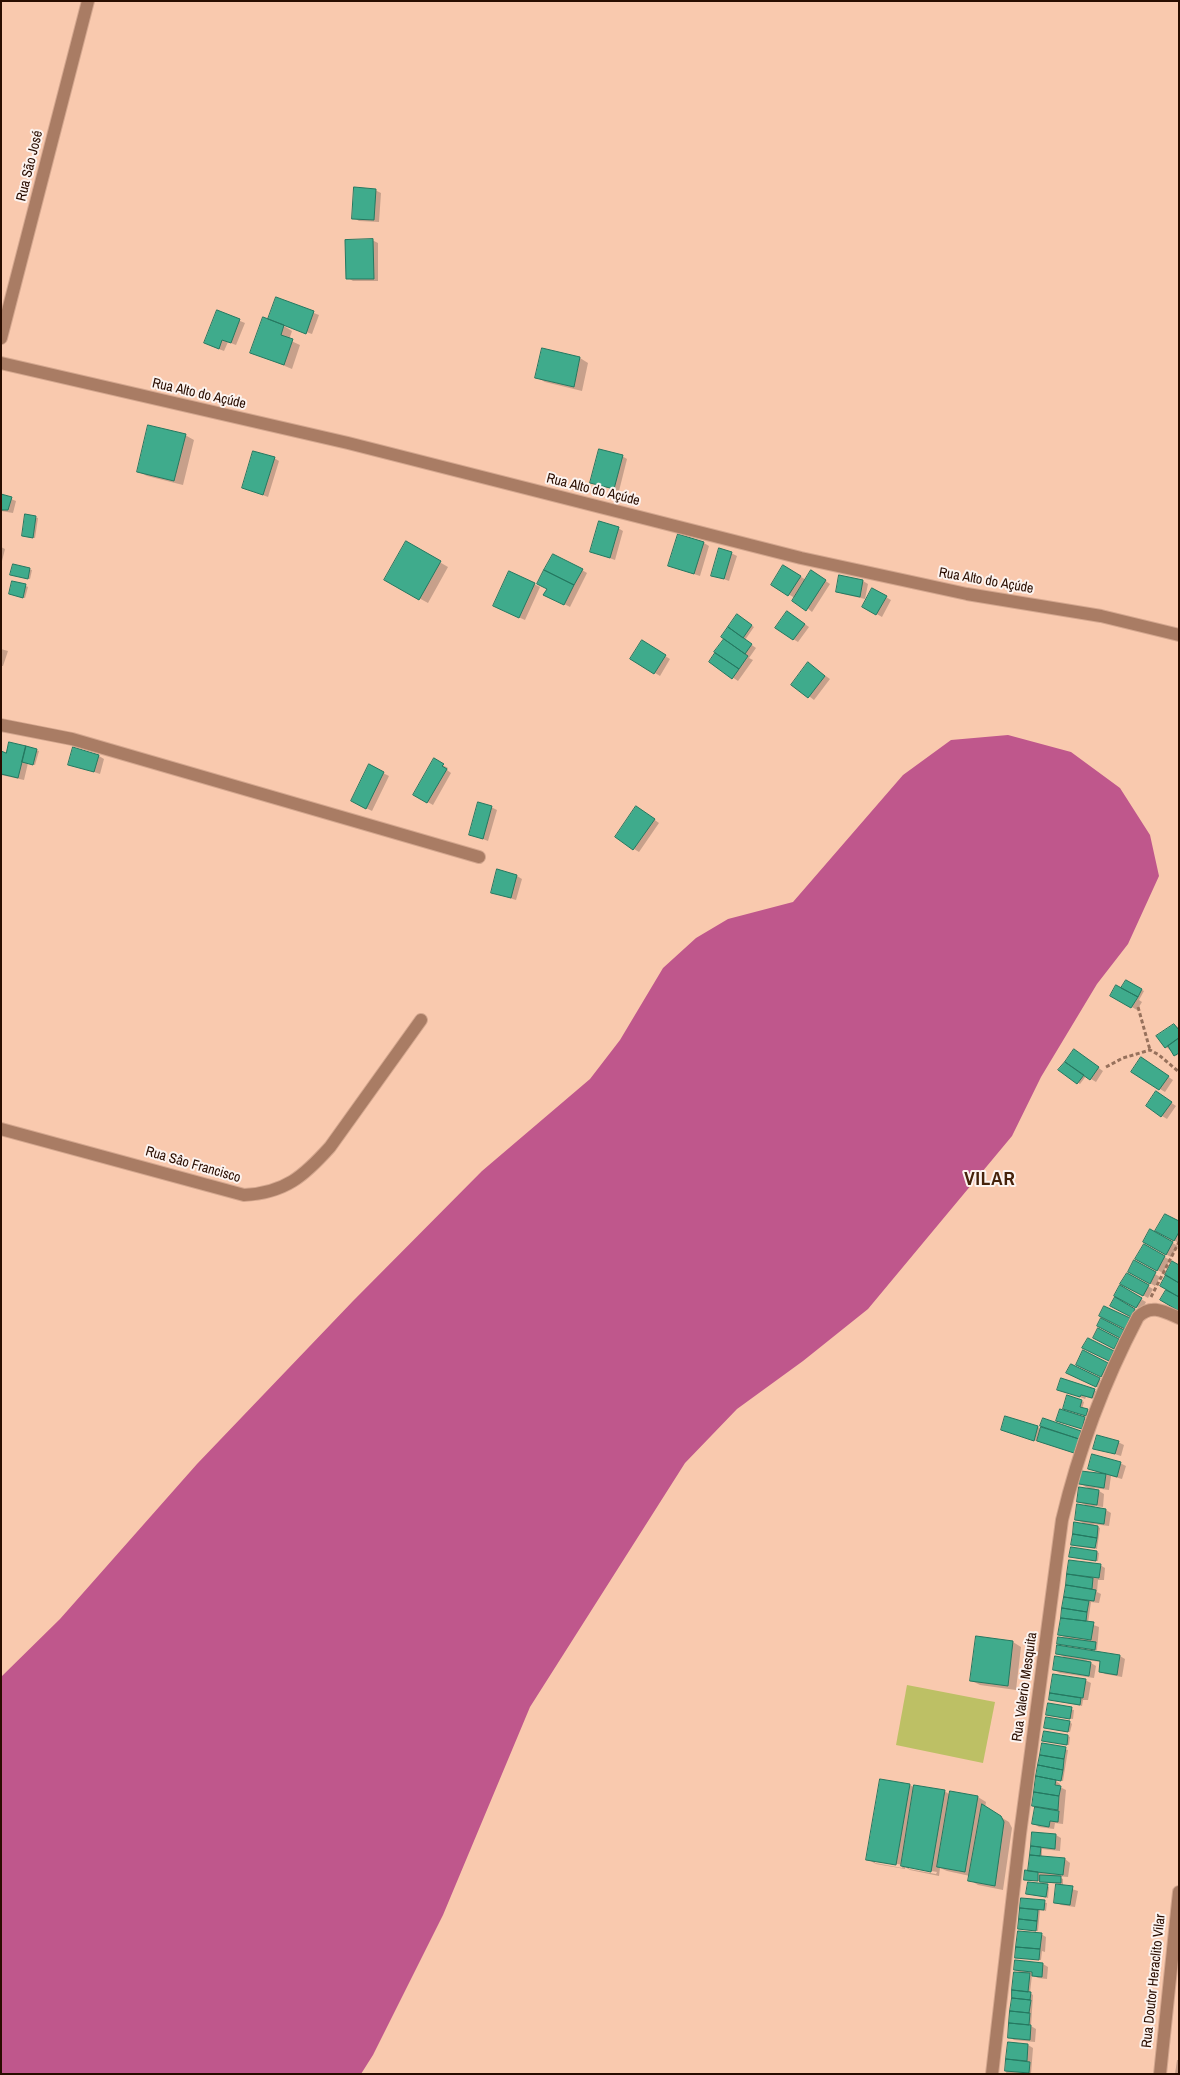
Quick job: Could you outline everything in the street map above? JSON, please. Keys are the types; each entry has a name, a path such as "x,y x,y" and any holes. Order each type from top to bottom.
{"street":[{"name":"Rua São José","path":"1,338 88,1"},
{"name":"Rua Alto do Açúde","path":"1,364 348,443 800,558 967,594 1101,616 1179,635"},
{"path":"1,725 72,739 478,858"},
{"name":"Rua Sâo Francisco","path":"1,1129 244,1195 262,1194 281,1188 299,1179 315,1164 330,1147 421,1020"},
{"path":"1143,1313 1156,1310 1179,1318"},
{"name":"Rua Valerio Mesquita","path":"992,2074 1020,1834 1062,1520 1072,1478 1090,1422 1114,1363 1143,1313"},
{"name":"Rua Doutor Heraclito Vilar","path":"1160,2074 1179,1892"}],"path":[{"path":"1138,1007 1150,1050 1179,1072"},
{"path":"1106,1067 1123,1058 1150,1050"},
{"path":"1143,1313 1154,1287 1179,1242"}],"green space":[{"path":"907,1685 995,1702 983,1763 896,1745"}],"shaded area":[{"path":"1008,735 1071,752 1120,788 1150,835 1159,876 1128,944 1097,984 1041,1077 1012,1136 868,1309 803,1361 737,1409 685,1463 530,1707 443,1915 373,2055 361,2074 1,2074 1,1677 60,1619 197,1464 353,1301 482,1171 590,1079 620,1040 663,968 696,938 728,919 793,902 903,775 951,740"}],"building":[{"path":"354,187 376,189 374,220 352,219"},
{"path":"373,239 374,279 346,279 345,240"},
{"path":"276,297 314,311 306,334 268,319"},
{"path":"217,310 240,319 231,343 222,340 219,349 204,343"},
{"path":"263,317 284,325 281,335 293,339 284,365 250,353"},
{"path":"542,348 580,357 574,387 535,378"},
{"path":"148,425 186,434 174,481 137,472"},
{"path":"599,449 623,455 614,489 590,483"},
{"path":"253,451 275,457 263,495 242,488"},
{"path":"1,494 12,497 8,510 1,510"},
{"path":"25,514 36,516 33,538 22,536"},
{"path":"599,521 619,527 610,558 590,552"},
{"path":"678,534 704,542 694,574 668,566"},
{"path":"406,541 441,561 419,600 384,580"},
{"path":"719,548 732,552 724,579 711,576"},
{"path":"553,554 583,569 574,585 544,570"},
{"path":"13,564 30,568 28,579 10,575"},
{"path":"783,565 801,576 788,596 771,585"},
{"path":"544,570 574,585 564,605 543,595 547,589 537,584"},
{"path":"811,570 826,580 806,611 792,601"},
{"path":"509,571 535,583 519,618 493,606"},
{"path":"839,575 863,580 860,597 836,592"},
{"path":"12,581 26,584 23,598 9,594"},
{"path":"872,588 887,596 876,615 862,607"},
{"path":"787,611 805,624 793,640 775,628"},
{"path":"737,614 752,625 743,638 728,627"},
{"path":"728,627 752,644 745,654 721,637"},
{"path":"724,639 748,656 739,669 714,652"},
{"path":"642,640 666,655 654,674 630,659"},
{"path":"715,653 739,669 732,679 709,662"},
{"path":"808,662 825,676 808,698 791,685"},
{"path":"9,742 26,746 18,778 1,774 1,751 6,753"},
{"path":"26,746 37,749 33,765 22,762"},
{"path":"73,747 99,755 94,772 68,765"},
{"path":"434,758 444,764 442,766 447,769 427,803 413,795"},
{"path":"369,764 384,772 366,809 351,801"},
{"path":"478,802 492,806 483,839 469,835"},
{"path":"636,806 655,819 633,850 615,837"},
{"path":"497,869 517,875 511,898 491,893"},
{"path":"1126,980 1142,989 1138,997 1121,988"},
{"path":"1116,985 1138,997 1131,1008 1110,996"},
{"path":"1174,1024 1179,1030 1179,1038 1165,1048 1156,1036"},
{"path":"1179,1038 1179,1053 1174,1056 1168,1046"},
{"path":"1074,1049 1099,1067 1090,1080 1065,1062"},
{"path":"1141,1057 1169,1076 1159,1090 1131,1072"},
{"path":"1065,1062 1084,1075 1077,1084 1058,1070"},
{"path":"1156,1091 1172,1102 1161,1117 1146,1106"},
{"path":"1165,1214 1179,1221 1179,1232 1174,1241 1155,1231"},
{"path":"1150,1229 1173,1242 1166,1255 1143,1242"},
{"path":"1144,1244 1165,1256 1157,1271 1135,1259"},
{"path":"1134,1260 1156,1272 1150,1284 1128,1272"},
{"path":"1172,1261 1179,1265 1179,1283 1165,1275"},
{"path":"1127,1273 1149,1285 1143,1296 1120,1284"},
{"path":"1166,1275 1179,1283 1179,1297 1160,1286"},
{"path":"1120,1285 1142,1298 1136,1308 1114,1296"},
{"path":"1166,1290 1179,1297 1179,1311 1160,1300"},
{"path":"1115,1297 1135,1309 1131,1317 1110,1306"},
{"path":"1104,1306 1130,1318 1125,1329 1099,1316"},
{"path":"1101,1318 1124,1330 1120,1338 1097,1326"},
{"path":"1098,1328 1119,1339 1114,1349 1093,1338"},
{"path":"1088,1338 1114,1351 1109,1361 1082,1348"},
{"path":"1083,1350 1108,1363 1101,1377 1076,1365"},
{"path":"1071,1364 1100,1378 1096,1387 1066,1373"},
{"path":"1061,1378 1095,1389 1092,1398 1081,1395 1080,1397 1057,1390"},
{"path":"1067,1395 1082,1400 1080,1407 1088,1409 1086,1416 1063,1409"},
{"path":"1060,1409 1085,1417 1082,1429 1056,1421"},
{"path":"1005,1416 1038,1426 1034,1441 1001,1430"},
{"path":"1043,1418 1081,1431 1079,1439 1040,1426"},
{"path":"1041,1427 1079,1439 1074,1453 1037,1441"},
{"path":"1097,1435 1119,1441 1115,1454 1093,1449"},
{"path":"1092,1454 1121,1462 1117,1477 1088,1469"},
{"path":"1081,1471 1106,1474 1104,1488 1079,1484"},
{"path":"1079,1487 1099,1490 1097,1505 1077,1502"},
{"path":"1077,1504 1106,1509 1104,1524 1075,1520"},
{"path":"1074,1522 1098,1526 1097,1538 1073,1534"},
{"path":"1073,1534 1097,1538 1095,1548 1071,1545"},
{"path":"1071,1547 1097,1551 1096,1561 1069,1557"},
{"path":"1069,1560 1101,1564 1099,1578 1067,1574"},
{"path":"1067,1574 1093,1578 1092,1589 1066,1585"},
{"path":"1066,1585 1096,1590 1094,1601 1064,1597"},
{"path":"1064,1597 1089,1601 1087,1612 1062,1608"},
{"path":"1062,1608 1087,1612 1086,1621 1061,1618"},
{"path":"1061,1618 1094,1622 1091,1640 1058,1635"},
{"path":"976,1636 1013,1641 1008,1686 970,1681"},
{"path":"1058,1637 1096,1642 1095,1650 1057,1644"},
{"path":"1057,1645 1120,1655 1117,1675 1099,1672 1100,1661 1056,1654"},
{"path":"1055,1656 1091,1662 1089,1676 1053,1670"},
{"path":"1053,1674 1086,1679 1083,1698 1050,1693"},
{"path":"1050,1693 1081,1698 1080,1705 1049,1700"},
{"path":"1048,1703 1072,1707 1070,1719 1046,1715"},
{"path":"1046,1717 1070,1721 1068,1732 1044,1728"},
{"path":"1044,1731 1068,1735 1067,1745 1042,1741"},
{"path":"1042,1743 1066,1747 1064,1759 1040,1755"},
{"path":"1040,1755 1064,1759 1063,1770 1038,1765"},
{"path":"1038,1765 1063,1770 1061,1781 1036,1776"},
{"path":"1036,1776 1056,1780 1055,1785 1061,1786 1059,1796 1034,1792"},
{"path":"880,1779 910,1784 896,1865 866,1860"},
{"path":"914,1785 945,1790 931,1872 901,1866"},
{"path":"950,1791 978,1796 965,1872 937,1867"},
{"path":"1034,1792 1059,1796 1058,1810 1032,1806"},
{"path":"982,1804 1001,1816 1004,1822 995,1886 968,1881"},
{"path":"1035,1807 1059,1811 1058,1822 1050,1821 1049,1827 1032,1824"},
{"path":"1032,1832 1056,1834 1055,1849 1031,1846"},
{"path":"1031,1846 1041,1847 1040,1856 1030,1855"},
{"path":"1030,1855 1065,1858 1063,1875 1028,1871"},
{"path":"1025,1870 1038,1872 1038,1881 1024,1880"},
{"path":"1040,1875 1061,1876 1061,1883 1040,1882"},
{"path":"1028,1882 1048,1884 1046,1897 1026,1894"},
{"path":"1056,1884 1073,1886 1070,1905 1054,1903"},
{"path":"1021,1898 1045,1900 1044,1910 1020,1908"},
{"path":"1020,1908 1038,1910 1037,1921 1019,1919"},
{"path":"1019,1919 1037,1921 1036,1931 1018,1929"},
{"path":"1018,1931 1042,1933 1040,1949 1016,1947"},
{"path":"1016,1947 1040,1949 1039,1960 1015,1958"},
{"path":"1015,1960 1043,1963 1042,1977 1032,1976 1032,1972 1014,1970"},
{"path":"1014,1972 1030,1973 1028,1992 1012,1990"},
{"path":"1012,1990 1031,1992 1030,2000 1012,1998"},
{"path":"1012,1998 1031,2000 1029,2013 1010,2011"},
{"path":"1010,2011 1030,2013 1029,2025 1009,2023"},
{"path":"1009,2023 1031,2025 1030,2040 1008,2038"},
{"path":"1008,2042 1028,2044 1027,2061 1006,2059"},
{"path":"1006,2059 1030,2062 1029,2073 1005,2071"}],"district":[{"name":"VILAR","path":"990,1180"}]}
